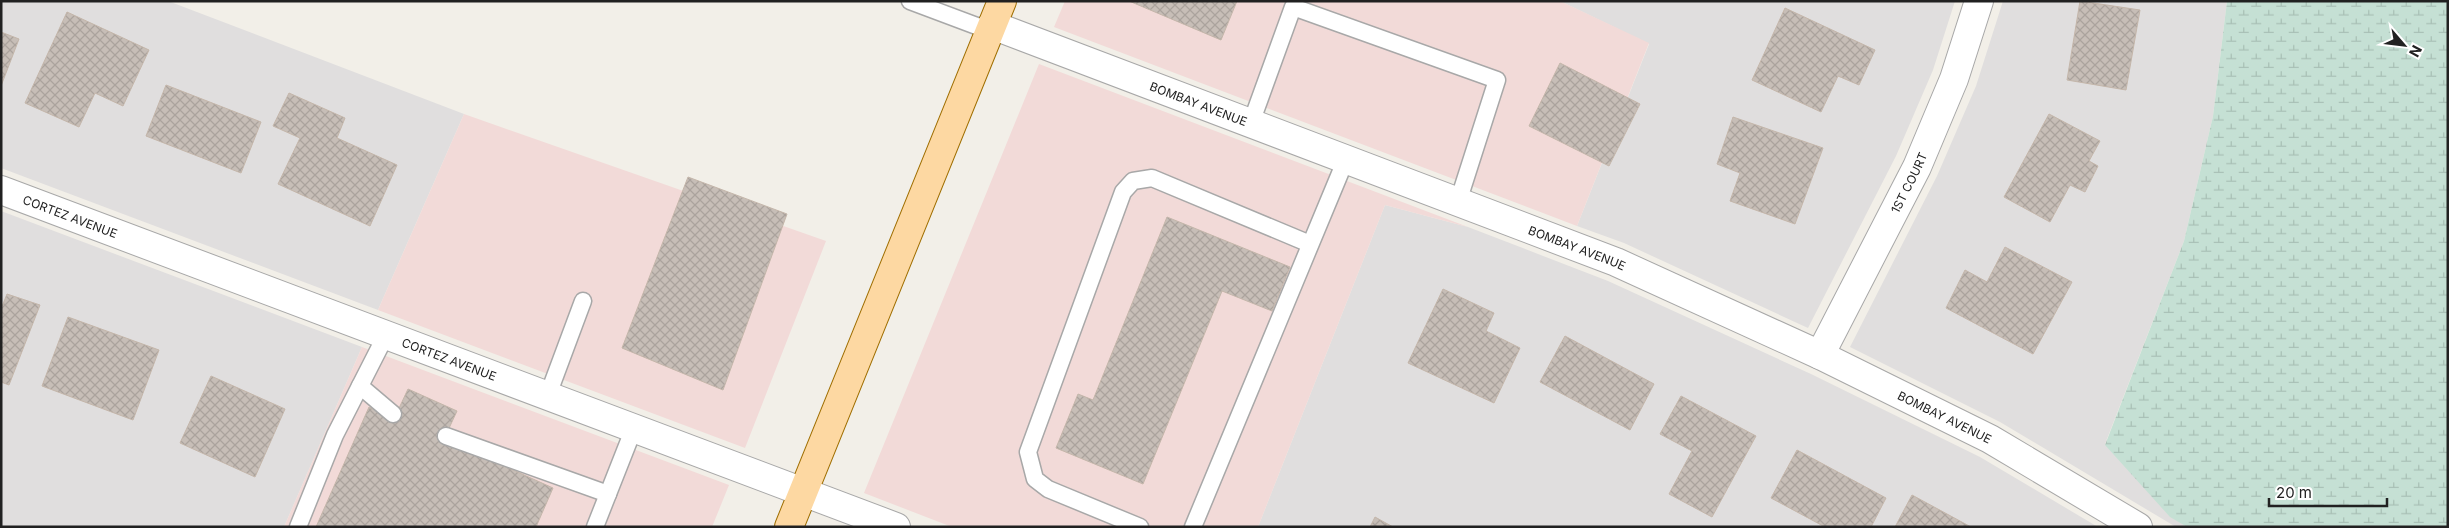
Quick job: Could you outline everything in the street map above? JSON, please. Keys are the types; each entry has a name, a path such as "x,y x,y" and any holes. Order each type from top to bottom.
{"main road":[{"path":"789,527 995,19"}],"street":[{"name":"1ST COURT","path":"1820,355 1917,166 1954,79 1979,1"},
{"name":"BOMBAY AVENUE","path":"995,19 1250,123 1616,262 1820,355 1990,439 2138,527"},
{"name":"CORTEZ AVENUE","path":"1,190 896,527"}],"lane":[{"path":"910,1 995,19"},
{"path":"1250,123 1293,7 1497,80 1458,202"},
{"path":"1193,527 1346,159"},
{"path":"1140,527 1048,489 1035,479 1028,452 1123,192 1133,181 1152,178 1310,244"},
{"path":"548,396 583,301"},
{"path":"298,527 335,435 386,335"},
{"path":"360,386 393,414"},
{"path":"595,527 634,428"},
{"path":"446,436 608,494"}],"shaded area":[{"path":"1,1 168,1 464,114 378,310 1,168"},
{"path":"1065,1 1560,1 1649,43 1577,226 1054,27"},
{"path":"1560,1 1955,1 1933,70 1896,156 1808,328 1624,243 1577,226 1649,44"},
{"path":"2003,1 2227,1 2213,116 2184,241 2105,444 2170,516 2187,527 2176,527 2000,422 1850,347 1937,176 1976,86"},
{"path":"1039,64 1468,227 1385,205 1258,527 952,527 864,493"},
{"path":"464,114 826,241 745,448 378,310"},
{"path":"1385,205 1468,227 1608,281 1811,374 1980,457 2098,527 1258,527"},
{"path":"1,211 362,347 284,527 1,527"},
{"path":"362,347 729,485 712,527 284,527"}],"green space":[{"path":"2227,1 2448,1 2448,527 2187,527 2170,517 2105,445 2184,241 2213,116"}],"building":[{"path":"1129,1 1237,1 1221,40"},
{"path":"2080,1 2140,10 2126,90 2067,80"},
{"path":"1785,8 1875,50 1859,85 1838,76 1821,112 1752,80"},
{"path":"67,12 149,50 123,106 95,93 79,127 25,103"},
{"path":"1,32 19,39 1,86"},
{"path":"1560,63 1640,104 1609,166 1529,126"},
{"path":"166,85 261,122 241,173 146,136"},
{"path":"289,93 345,118 337,138 397,165 370,226 278,184 300,138 273,126"},
{"path":"2049,114 2100,141 2089,161 2098,166 2085,192 2070,185 2050,222 2004,197"},
{"path":"1733,117 1823,148 1795,224 1730,201 1740,173 1717,164"},
{"path":"688,177 787,214 723,390 622,348"},
{"path":"1167,217 1290,267 1272,311 1222,291 1143,484 1056,448 1078,394 1093,400"},
{"path":"2005,247 2072,282 2033,354 1946,308 1965,270 1987,282"},
{"path":"1443,289 1494,313 1486,331 1520,348 1494,403 1408,363"},
{"path":"7,294 40,305 9,385 1,382 1,309"},
{"path":"68,317 159,350 133,420 42,386"},
{"path":"1565,336 1654,384 1630,430 1540,382"},
{"path":"211,376 285,409 255,477 180,443"},
{"path":"408,389 457,411 444,439 553,488 536,527 316,527 369,407 394,419"},
{"path":"1681,396 1756,436 1712,517 1669,494 1692,451 1660,434"},
{"path":"1797,450 1886,498 1871,527 1825,527 1771,498"},
{"path":"1912,495 1971,527 1895,527"},
{"path":"1375,517 1393,527 1370,527"}]}
